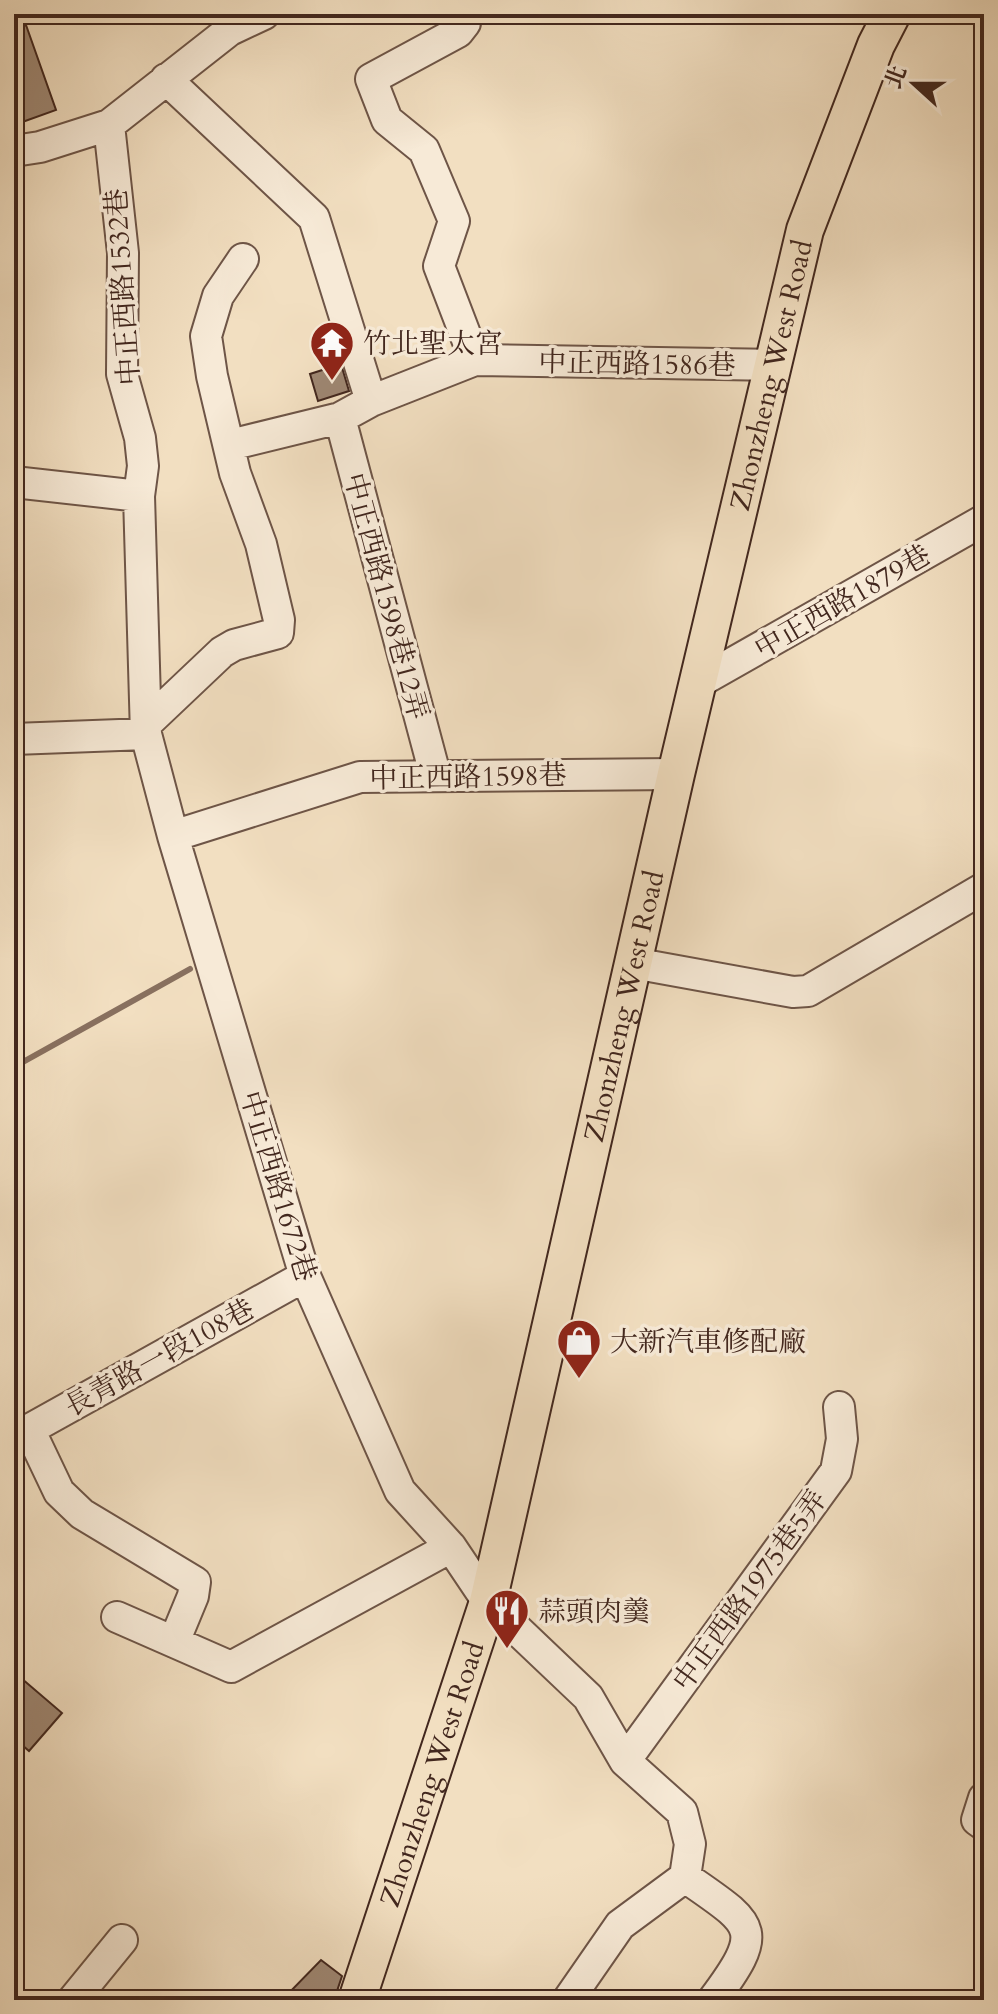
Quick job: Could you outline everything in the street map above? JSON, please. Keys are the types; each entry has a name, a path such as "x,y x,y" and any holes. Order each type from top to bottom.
{"main road":[{"name":"Zhonzheng West Road","path":"357,2000 488,1602 676,774 701,681 805,230 876,45 892,14"}],"lane":[{"path":"14,151 40,147 109,125 166,79 227,22 264,14"},
{"path":"465,14 465,23 458,32 371,79 387,120 424,150 454,221 439,266 475,360"},
{"path":"166,79 314,218 371,401"},
{"name":"中正西路1532巷","path":"109,125 123,253 122,374 140,438 143,466 139,496 146,729"},
{"path":"14,739 146,729 222,652 234,645 278,633 279,620 261,544 235,473 212,376 206,336 218,296 243,259"},
{"name":"中正西路1586巷","path":"230,445 340,418 371,401 475,360 772,365"},
{"name":"中正西路1598巷12弄","path":"340,418 435,774"},
{"path":"14,482 139,496"},
{"name":"中正西路1879巷","path":"701,681 984,520"},
{"name":"中正西路1672巷","path":"146,729 173,836 305,1276 400,1491 451,1547 488,1602 588,1697 625,1761 682,1812 690,1844 685,1877"},
{"name":"中正西路1598巷","path":"173,836 360,777 676,774"},
{"path":"633,963 793,992 808,991 984,888"},
{"name":"長青路一段108巷","path":"22,1434 305,1276"},
{"name":"中正西路1975巷5弄","path":"625,1761 836,1471 842,1439 839,1407"},
{"path":"22,1434 59,1492 82,1514 195,1582 193,1596 174,1642"},
{"path":"117,1617 231,1667 451,1547"},
{"path":"984,1798 977,1820 984,1825"},
{"path":"568,2000 620,1925 685,1877 737,1913 747,1936 747,1951 728,1985 713,2000"},
{"path":"73,2000 122,1940"}],"building":[{"path":"26,25 56,110 14,125 14,30"},
{"name":"竹北聖太宮","path":"341,364 349,391 318,401 310,374"},
{"path":"14,1672 62,1713 29,1751 14,1738"},
{"path":"321,1960 342,1976 334,2000 282,2000"}],"waterway":[{"path":"14,1067 190,969"}],"place":[{"name":"竹北聖太宮","path":"332,382"},
{"name":"大新汽車修配廠","path":"579,1380"},
{"name":"蒜頭肉羹","path":"507,1650"}]}
